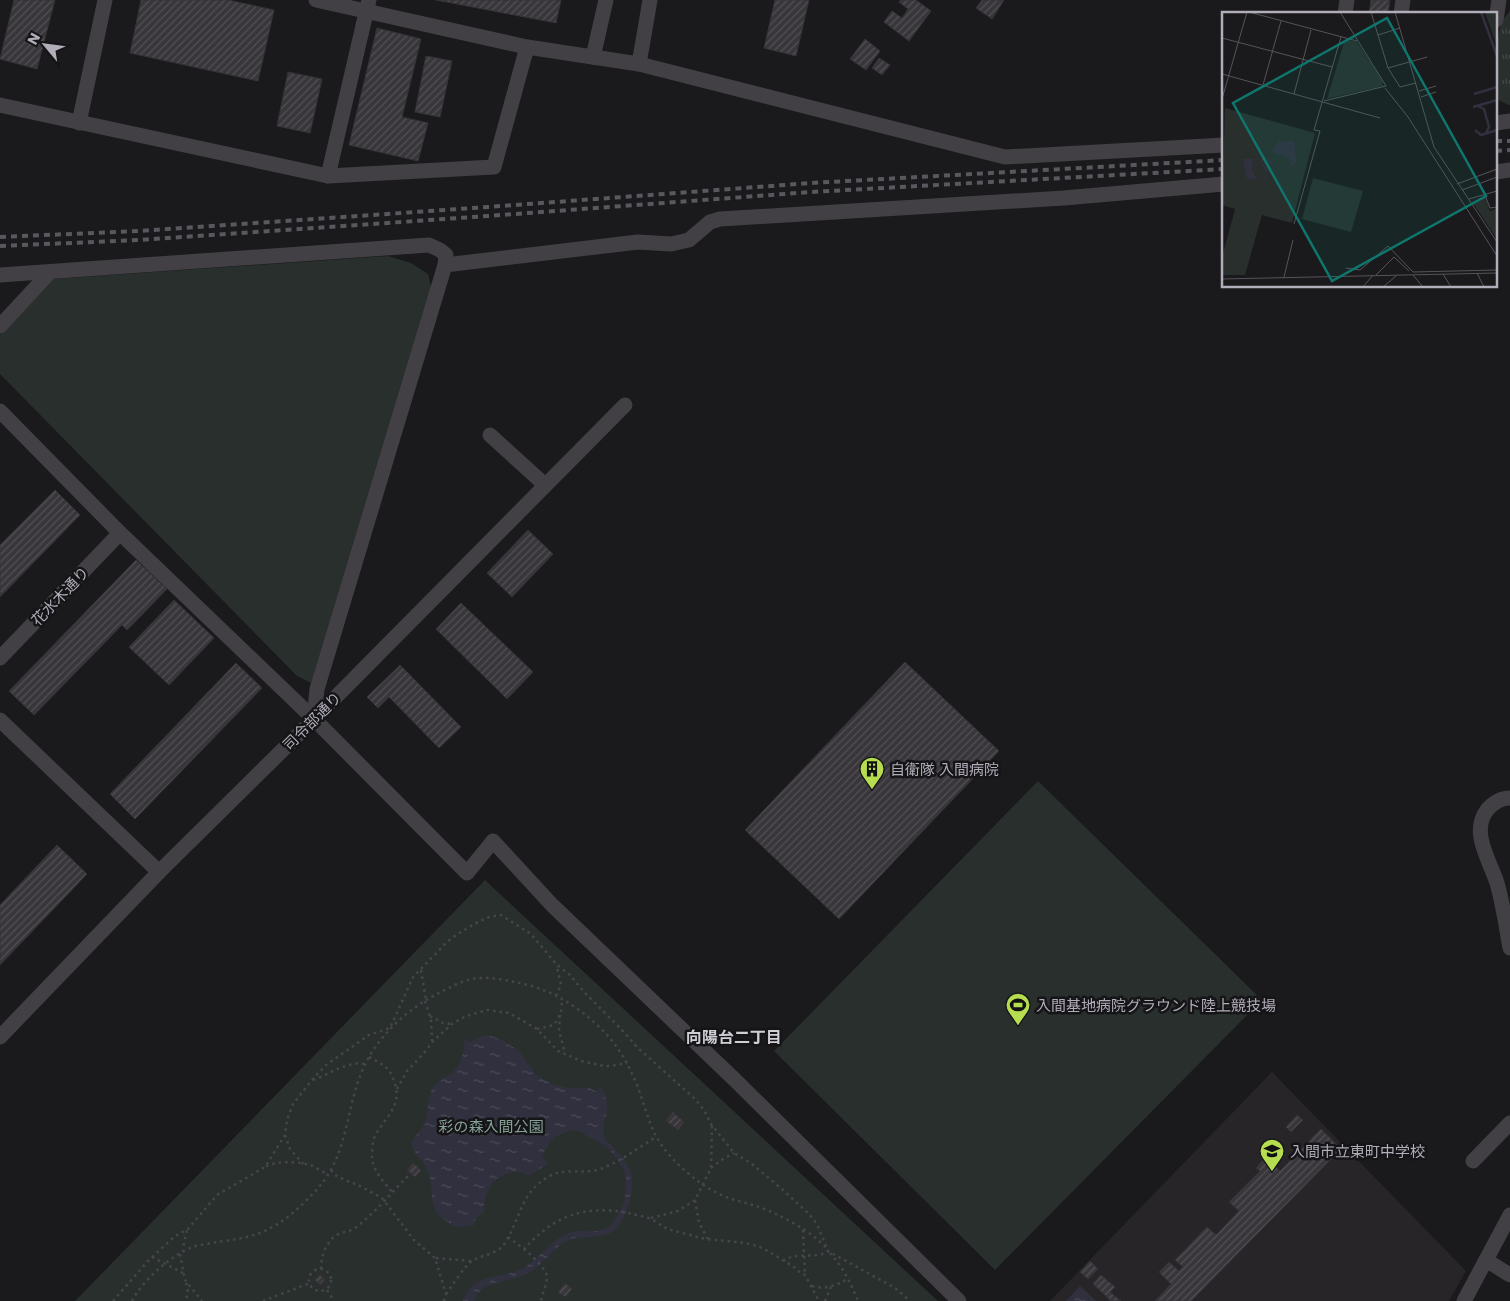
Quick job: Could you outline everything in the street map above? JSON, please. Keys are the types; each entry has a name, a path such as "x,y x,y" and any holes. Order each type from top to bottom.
{"street":[{"path":"79,123 105,0"},
{"path":"316,0 368,6 527,47 639,64 1005,157 1222,145"},
{"path":"593,57 606,0"},
{"path":"639,64 650,0"},
{"path":"1498,15 1503,2"},
{"path":"328,176 368,6"},
{"path":"0,105 328,176 494,167 527,47"},
{"path":"445,265 638,242 671,244 689,240 710,222 720,219 1064,198 1222,184"},
{"path":"0,275 430,246 446,255 445,265 317,689 314,719"},
{"path":"0,326 50,272"},
{"name":"司令部通り","path":"0,1037 160,872 625,405"},
{"path":"0,411 120,533 314,719 467,873 493,841 552,905 959,1301"},
{"path":"490,435 545,485"},
{"name":"花水木通り","path":"0,658 120,533"},
{"path":"0,720 160,872"},
{"path":"1510,798 1505,798 1492,804 1483,816 1480,828 1483,844 1497,884 1510,948"},
{"path":"1473,1161 1510,1123"},
{"path":"1464,1301 1510,1215"},
{"path":"1486,1260 1510,1274"}],"path":[{"path":"132,1301 145,1283 174,1256 195,1246 246,1237 276,1226 296,1211 320,1186 331,1170 341,1147 355,1088 365,1064 390,1028 413,976 456,935 489,917 501,915 531,934 557,965 569,974 638,1048 695,1099 734,1153 752,1164 808,1213 817,1224 828,1251 895,1288 910,1301"},
{"path":"556,996 561,985 557,965"},
{"path":"421,970 425,1000 430,1016 432,1043"},
{"path":"265,1167 285,1135 290,1109 312,1080 336,1057 369,1035 390,1028 425,1000 460,982 480,978 502,979 544,990 580,1010 614,1043 627,1063 656,1137 678,1163 691,1176 720,1195 772,1212 819,1240 838,1262 858,1301"},
{"path":"562,1000 560,1031 565,1054"},
{"path":"397,1089 407,1071 451,1024 466,1016 487,1010 509,1013 537,1029 558,1051 581,1061 604,1066 627,1063"},
{"path":"537,1029 554,1025 561,1013"},
{"path":"430,1016 443,1023 451,1024"},
{"path":"369,1057 390,1070 398,1092 396,1104 376,1135 372,1146 372,1160 376,1171 392,1192"},
{"path":"312,1080 349,1064 356,1062 365,1064"},
{"path":"650,1219 678,1211 695,1200 711,1168 712,1124"},
{"path":"285,1135 290,1149 304,1165"},
{"path":"435,1258 471,1261 497,1251 508,1237 530,1190 540,1182 559,1172 599,1170 623,1158 656,1137"},
{"path":"711,1168 734,1153"},
{"path":"113,1301 152,1257 175,1236 188,1229 217,1195 276,1162 310,1166 328,1174"},
{"path":"331,1170 347,1181 384,1200 414,1240 435,1258 446,1294"},
{"path":"321,1269 324,1252 331,1239 339,1233 354,1229 409,1175"},
{"path":"695,1200 699,1223 708,1239"},
{"path":"524,1249 541,1233 571,1215 605,1209 650,1219 670,1229 708,1239 759,1247 805,1275 819,1301"},
{"path":"186,1301 188,1289 183,1273 182,1253 188,1229"},
{"path":"803,1230 805,1275"},
{"path":"508,1237 534,1258 546,1274 547,1278 541,1301"},
{"path":"783,1260 793,1256 822,1255 828,1251"},
{"path":"152,1257 183,1273"},
{"path":"444,1301 446,1294 471,1261"},
{"path":"317,1269 328,1271 331,1285 327,1290 318,1292 312,1288 310,1283 311,1274 317,1269"},
{"path":"811,1285 822,1288 831,1287 848,1279"},
{"path":"185,1280 202,1301"},
{"path":"262,1301 310,1283"},
{"path":"825,1301 831,1287"},
{"path":"327,1290 334,1301"}],"shaded area":[{"name":"入間市立東町中学校","path":"1272,1072 1466,1271 1449,1301 1050,1301"}],"green space":[{"path":"1510,11 1510,105 1498,99 1498,39 1501,22"},
{"path":"388,256 411,263 428,274 431,287 311,683 297,676 0,374 0,335 53,279"},
{"name":"入間基地病院グラウンド陸上競技場","path":"1038,781 1262,1000 995,1270 774,1051"},
{"name":"彩の森入間公園","path":"485,880 938,1301 75,1301"}],"water":[{"path":"489,1035 502,1040 519,1051 536,1075 554,1085 568,1088 590,1088 597,1092 599,1087 602,1089 607,1102 603,1129 604,1135 628,1166 631,1173 632,1187 629,1205 622,1221 612,1232 601,1236 567,1241 530,1272 487,1286 482,1289 474,1301 463,1301 472,1286 486,1279 519,1270 568,1233 598,1231 609,1227 623,1205 626,1186 624,1171 610,1151 583,1132 571,1130 555,1137 551,1141 542,1155 548,1164 528,1176 522,1172 514,1172 495,1180 488,1191 484,1212 477,1217 474,1226 457,1227 441,1217 433,1205 430,1177 411,1143 424,1124 430,1095 434,1086 456,1069 463,1052 464,1039 470,1042"},
{"path":"1080,1286 1096,1301 1066,1301"}],"building":[{"path":"14,0 55,0 37,69 0,59"},
{"path":"141,0 228,0 274,10 258,81 130,53"},
{"path":"436,0 561,0 556,23"},
{"path":"775,0 809,0 796,56 764,48"},
{"path":"901,0 916,0 931,11 909,41 884,22 892,11 902,18 908,9 899,2"},
{"path":"982,0 1004,0 992,19 976,8"},
{"path":"1371,0 1390,0 1388,12 1369,12"},
{"path":"377,28 421,39 402,117 428,123 418,161 349,145"},
{"path":"865,39 880,51 866,70 850,59"},
{"path":"426,56 452,61 440,117 415,112"},
{"path":"879,58 890,65 882,75 872,68"},
{"path":"288,72 322,79 310,133 277,126"},
{"path":"55,490 80,515 0,597 0,545"},
{"path":"528,530 553,554 512,597 487,573"},
{"path":"136,560 167,589 127,630 122,625 34,715 9,691"},
{"path":"174,600 214,638 169,685 129,647"},
{"path":"461,603 533,672 507,699 436,629"},
{"name":"自衛隊 入間病院","path":"905,662 999,751 839,919 745,830"},
{"path":"236,663 262,688 135,819 110,794"},
{"path":"400,665 461,727 439,748 389,697 378,708 367,697"},
{"path":"57,845 87,874 0,965 0,905"},
{"path":"673,1112 684,1122 678,1130 666,1121"},
{"path":"1297,1115 1303,1120 1291,1132 1286,1127"},
{"path":"1321,1129 1341,1149 1191,1301 1155,1301 1171,1284 1159,1272 1169,1262 1179,1271 1183,1267 1175,1260 1207,1227 1216,1235 1239,1211 1229,1202 1260,1171 1256,1168 1266,1157 1280,1171"},
{"path":"413,1163 421,1170 415,1177 407,1170"},
{"path":"1090,1261 1098,1269 1088,1279 1080,1272"},
{"path":"320,1275 325,1280 320,1285 315,1280"},
{"path":"1101,1275 1115,1287 1110,1292 1121,1301 1109,1301 1093,1284"},
{"path":"565,1283 572,1289 565,1297 558,1292"}],"railway":[{"path":"1498,141 1510,141"},
{"path":"1498,151 1510,150"},
{"path":"0,237 139,231 811,183 1222,160"},
{"path":"0,246 139,240 811,192 1222,169"}],"place":[{"name":"自衛隊 入間病院","path":"872,790"},
{"name":"入間基地病院グラウンド陸上競技場","path":"1018,1026"},
{"name":"入間市立東町中学校","path":"1272,1172"}],"district":[{"name":"向陽台二丁目","path":"734,1037"}]}
